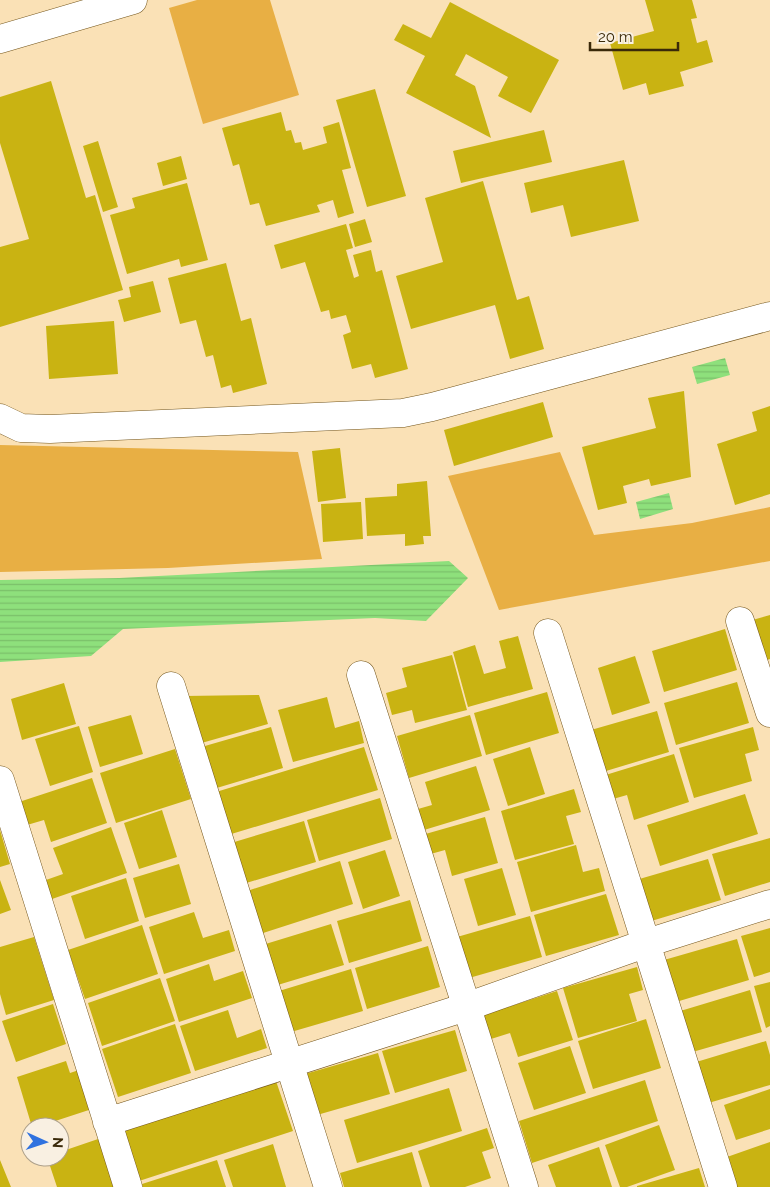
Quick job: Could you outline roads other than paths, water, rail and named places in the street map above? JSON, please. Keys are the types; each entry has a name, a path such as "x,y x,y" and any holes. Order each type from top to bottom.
{"street":[{"path":"0,39 133,0"},
{"path":"0,418 21,428 50,429 403,413 770,316"},
{"path":"740,622 770,713"},
{"path":"548,633 723,1187"},
{"path":"361,675 524,1187"},
{"path":"171,686 328,1187"},
{"path":"0,780 128,1187"},
{"path":"107,1122 466,1007 647,943 770,904"}]}
